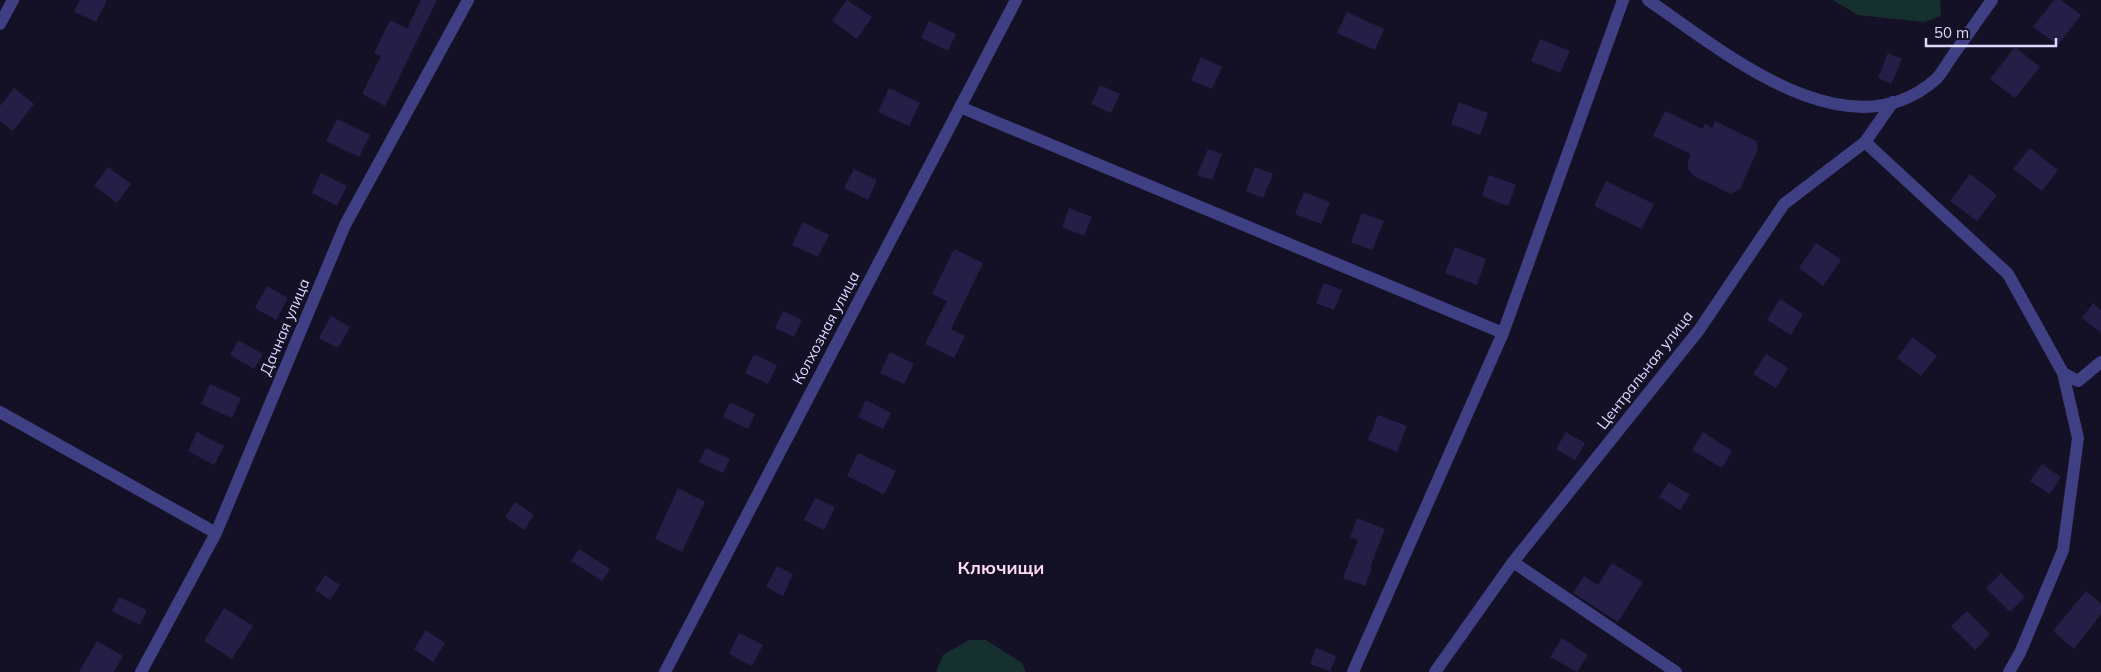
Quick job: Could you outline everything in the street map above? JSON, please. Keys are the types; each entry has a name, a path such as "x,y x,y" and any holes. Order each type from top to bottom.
{"street":[{"path":"0,24 13,0"},
{"name":"Дачная улица","path":"141,672 216,533 345,225 468,0"},
{"name":"Колхозная улица","path":"665,672 1016,0"},
{"path":"1353,672 1503,333 1623,0"},
{"path":"1648,0 1765,78 1794,92 1826,104 1858,108 1893,102 1915,93 1936,79 1992,0"},
{"name":"Центральная улица","path":"1435,672 1513,562 1699,330 1784,204 1865,142 1893,102"},
{"path":"960,107 1503,333"},
{"path":"1865,142 2008,274 2064,373 2078,438 2063,550 2020,653 2009,672"},
{"path":"2064,373 2078,380 2101,362"},
{"path":"0,412 216,533"},
{"path":"1513,562 1676,672"}],"green space":[{"path":"1833,0 1940,0 1941,16 1924,22 1858,15"},
{"path":"969,640 986,640 1022,663 1026,672 936,672 943,655"}],"building":[{"path":"80,0 107,0 96,22 74,12"},
{"path":"421,0 437,0 385,106 362,94 381,56 374,53 390,20 407,29"},
{"path":"847,0 872,17 857,39 832,21"},
{"path":"2054,0 2061,0 2081,15 2058,45 2033,27"},
{"path":"1347,12 1384,29 1375,50 1337,33"},
{"path":"929,21 956,34 948,51 921,38"},
{"path":"1540,39 1570,51 1560,73 1531,61"},
{"path":"2015,47 2040,67 2015,98 1990,79"},
{"path":"1888,53 1902,59 1891,84 1878,78"},
{"path":"1201,57 1222,67 1212,89 1191,80"},
{"path":"1100,85 1120,94 1111,113 1091,104"},
{"path":"14,88 34,104 13,131 0,121 0,106"},
{"path":"889,88 920,103 909,126 878,112"},
{"path":"1459,102 1488,113 1480,135 1451,124"},
{"path":"1665,111 1703,129 1705,124 1712,128 1715,121 1756,141 1758,149 1740,189 1731,194 1694,176 1688,169 1688,161 1691,154 1653,136"},
{"path":"337,119 370,135 359,157 326,141"},
{"path":"2030,148 2058,170 2042,191 2013,169"},
{"path":"1208,149 1222,154 1212,180 1197,175"},
{"path":"108,167 131,184 117,203 94,186"},
{"path":"1255,167 1273,174 1263,198 1246,191"},
{"path":"854,169 877,180 868,200 844,188"},
{"path":"321,173 347,186 337,206 312,193"},
{"path":"1970,174 1997,195 1977,221 1950,201"},
{"path":"1489,175 1516,185 1508,206 1482,196"},
{"path":"1606,181 1654,204 1642,229 1594,206"},
{"path":"1304,192 1330,202 1321,224 1295,214"},
{"path":"1069,208 1092,217 1084,236 1062,227"},
{"path":"1362,213 1384,221 1372,250 1351,242"},
{"path":"803,222 829,235 818,257 792,245"},
{"path":"1816,243 1841,260 1823,286 1799,268"},
{"path":"1455,247 1486,259 1477,285 1445,273"},
{"path":"954,249 983,263 951,329 965,336 954,358 925,344 947,301 932,294"},
{"path":"1324,283 1342,290 1334,310 1316,303"},
{"path":"267,286 288,298 276,320 255,308"},
{"path":"1780,299 1803,314 1791,335 1767,320"},
{"path":"2093,303 2101,310 2101,333 2082,318"},
{"path":"783,311 802,320 794,337 775,328"},
{"path":"331,316 350,327 338,348 319,338"},
{"path":"1913,337 1937,356 1921,376 1897,358"},
{"path":"238,340 263,354 254,369 230,355"},
{"path":"890,352 914,364 904,384 880,373"},
{"path":"754,354 777,365 768,384 745,373"},
{"path":"1766,354 1788,368 1776,388 1753,374"},
{"path":"210,384 241,398 232,418 201,404"},
{"path":"866,400 891,413 883,429 858,417"},
{"path":"730,402 755,414 748,429 723,417"},
{"path":"1378,415 1407,426 1397,452 1368,440"},
{"path":"197,432 224,446 214,465 188,451"},
{"path":"1566,432 1585,443 1575,460 1556,449"},
{"path":"1703,432 1732,451 1722,468 1692,450"},
{"path":"706,448 730,459 723,473 699,462"},
{"path":"858,453 896,471 884,494 847,476"},
{"path":"2042,464 2061,477 2050,494 2030,481"},
{"path":"1669,482 1690,495 1680,510 1659,497"},
{"path":"678,488 705,502 682,552 655,539"},
{"path":"815,498 835,507 824,530 804,520"},
{"path":"515,502 534,515 524,530 505,517"},
{"path":"1357,518 1385,529 1370,567 1372,568 1365,586 1343,578 1358,540 1350,537"},
{"path":"579,549 610,569 602,581 571,561"},
{"path":"1612,563 1643,582 1618,622 1573,593 1584,576 1598,585"},
{"path":"777,566 793,574 783,596 766,587"},
{"path":"2001,573 2025,597 2010,612 1986,588"},
{"path":"325,575 340,585 330,600 315,590"},
{"path":"2086,591 2101,604 2101,614 2074,649 2053,631"},
{"path":"119,597 147,610 140,625 112,611"},
{"path":"224,608 253,626 232,659 204,641"},
{"path":"1967,611 1990,634 1975,650 1951,626"},
{"path":"426,630 445,643 433,662 414,649"},
{"path":"739,633 763,645 752,666 729,654"},
{"path":"1562,638 1588,655 1577,672 1550,657"},
{"path":"97,641 123,656 114,672 79,672"},
{"path":"1316,648 1336,656 1330,671 1310,664"}],"district":[{"name":"Ключищи","path":"1001,568"}]}
